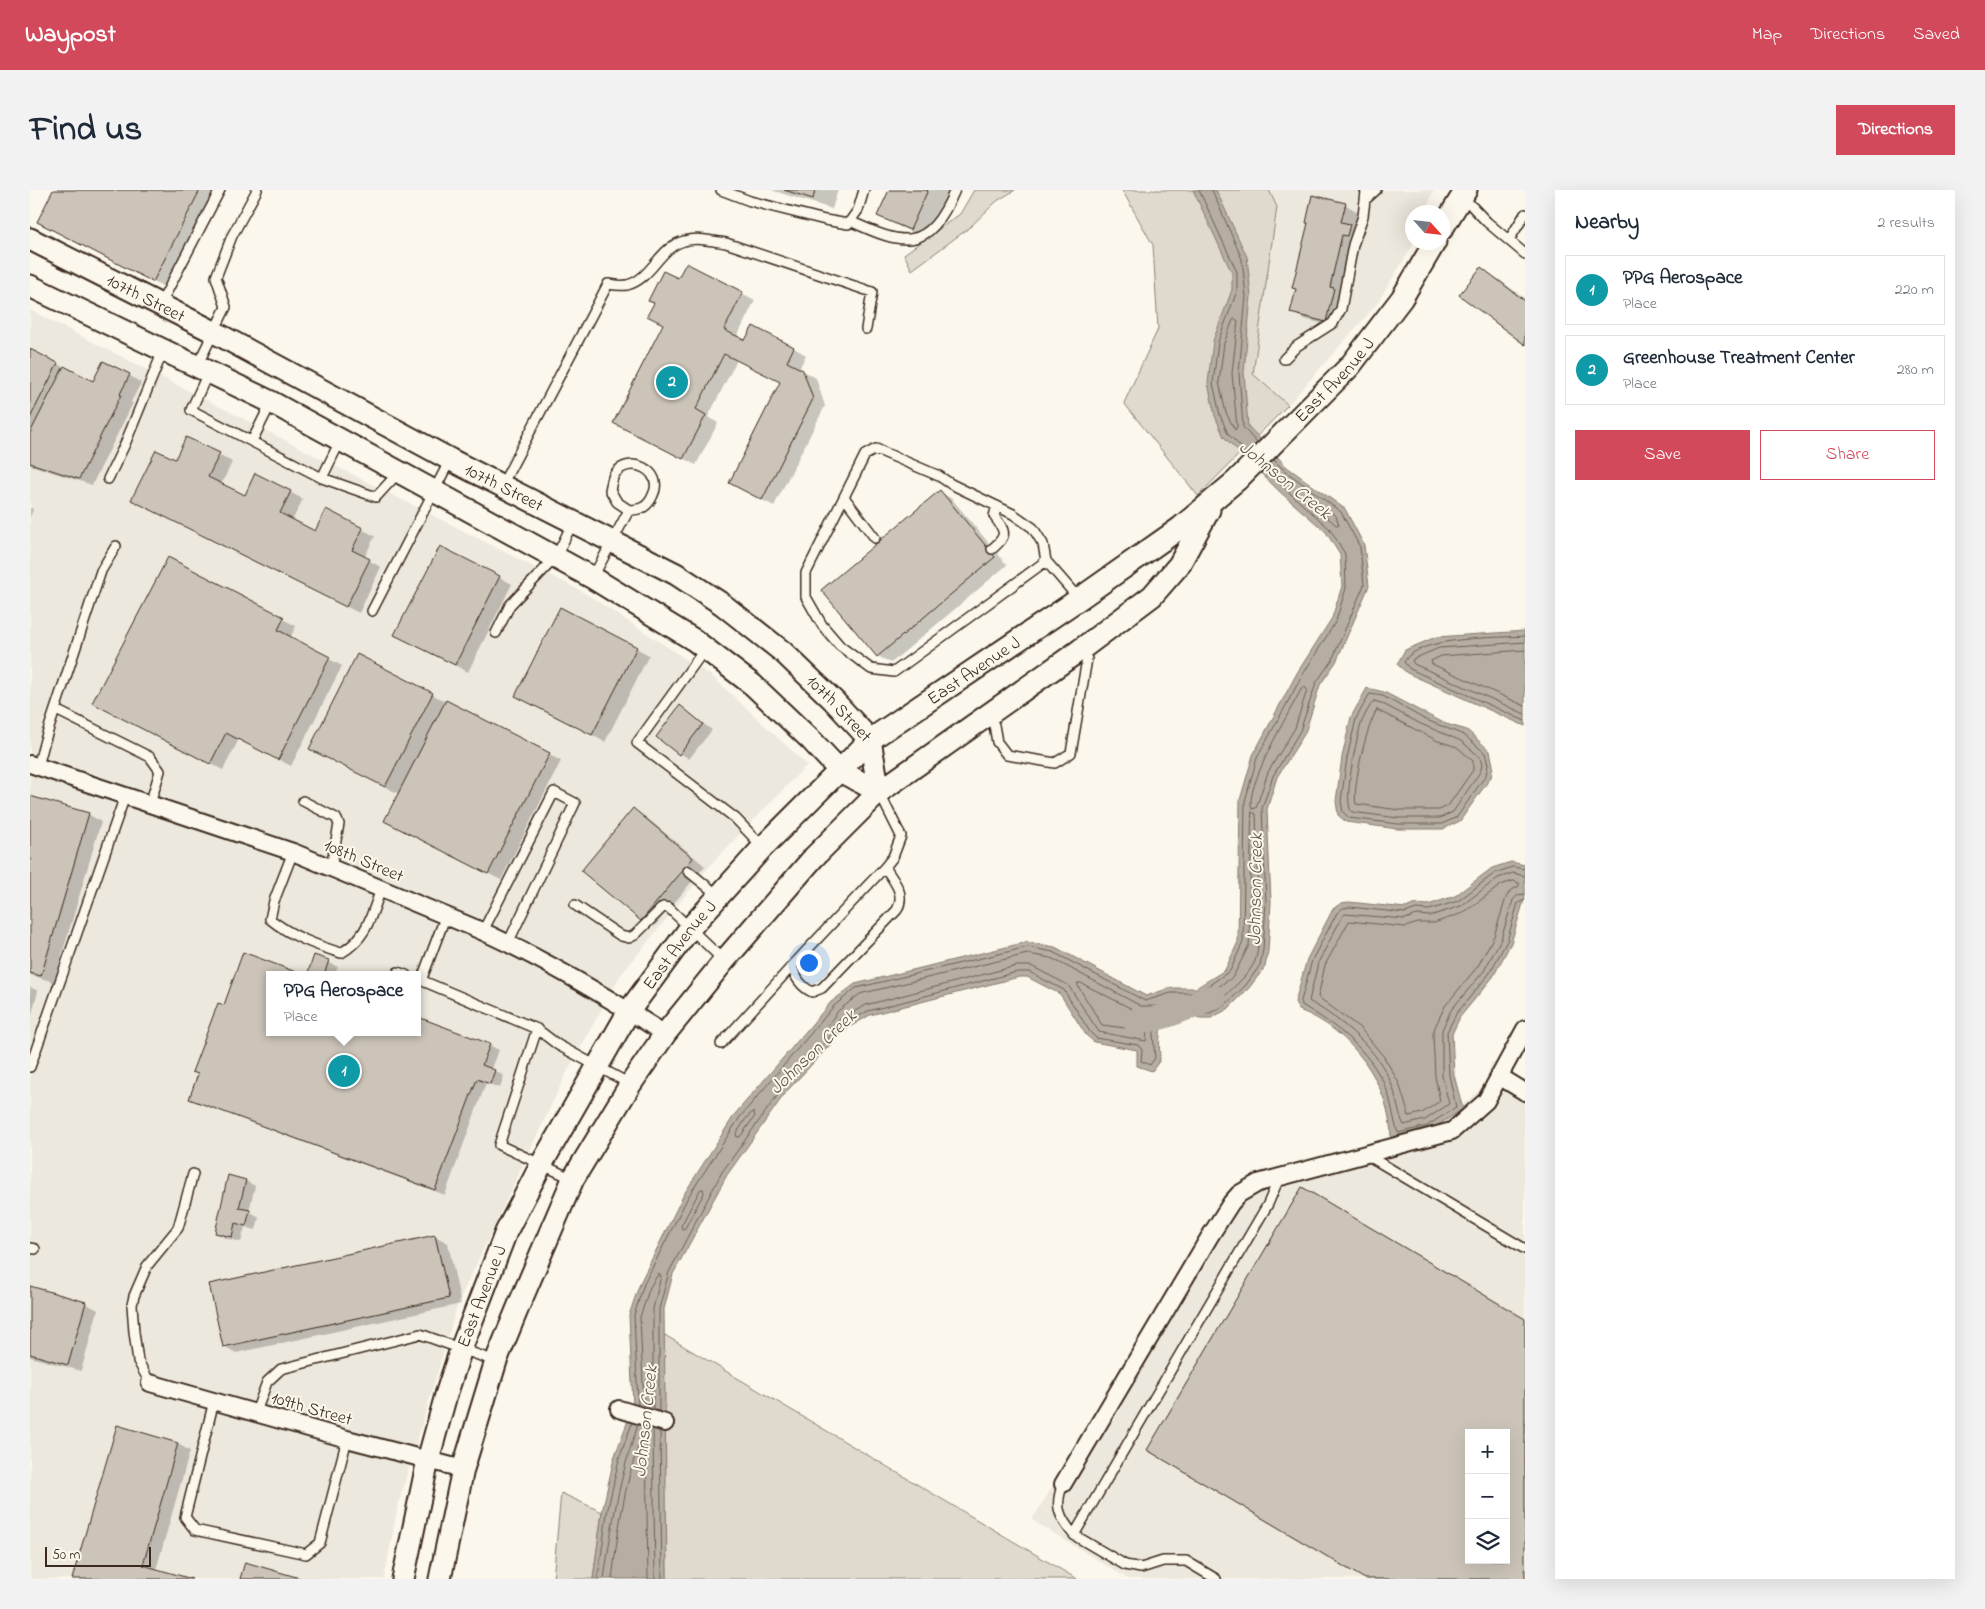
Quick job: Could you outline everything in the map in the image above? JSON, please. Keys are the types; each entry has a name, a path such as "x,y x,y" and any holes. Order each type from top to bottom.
{"street":[{"path":"1450,216 1464,192"},
{"name":"107th Street","path":"30,238 214,332 450,460 676,574 722,604 783,652 833,700 870,740 879,792"},
{"name":"East Avenue J","path":"403,1579 428,1460 461,1349 506,1232 541,1165 629,1011 690,928 762,847 870,740 1079,599 1180,528 1237,480 1350,366 1402,298 1429,250"},
{"name":"107th Street","path":"30,286 271,402 593,578 705,648 753,685 812,741 840,771 879,792"},
{"name":"East Avenue J","path":"440,1579 463,1469 496,1362 538,1258 573,1179 630,1084 665,1034 724,961 814,858 879,792 1080,650 1152,596 1179,565 1214,501"},
{"name":"108th Street","path":"34,765 293,852 446,915 508,943 629,1011 665,1034"},
{"path":"1063,1484 1231,1203 1239,1194 1258,1183 1452,1131 1486,1101 1525,1029"},
{"path":"1499,1076 1525,1092"},
{"name":"109th Street","path":"150,1383 347,1439 463,1469"},
{"path":"619,1410 665,1423"}],"lane":[{"path":"160,305 220,190"},
{"path":"256,190 232,236 216,277 226,307 214,332 191,410 322,478 376,497 399,472"},
{"path":"721,190 750,201 848,224 858,210 864,190"},
{"path":"850,221 882,236 911,240 933,228 949,204 955,190"},
{"path":"1284,359 1297,346 1333,323 1341,309 1354,245 1363,216 1365,190"},
{"path":"1365,200 1376,190"},
{"path":"1464,192 1487,222 1525,254"},
{"path":"1509,240 1525,214"},
{"path":"502,486 608,284 627,285 639,280 665,252 683,241 702,239 726,243 872,292 866,329"},
{"path":"108,479 125,444 164,350"},
{"path":"252,441 271,402"},
{"path":"322,478 340,440"},
{"path":"1046,561 894,672 871,669 840,646 822,625 806,597 806,573 865,455 876,449 939,476 951,484 1014,514 1032,528 1043,544 1046,561 1079,599"},
{"path":"372,611 450,460"},
{"path":"638,465 648,468 655,479 656,490 650,503 640,510 629,510 617,502 610,490 614,475 625,466 638,465"},
{"path":"844,497 874,538"},
{"path":"992,549 1003,540 1004,534 1003,529 994,516 997,506"},
{"path":"593,578 629,510"},
{"path":"496,633 510,606 556,557 573,522"},
{"path":"34,765 56,710 101,572 116,546"},
{"path":"705,648 637,743 735,818 762,847"},
{"path":"988,715 994,725 997,742 1007,755 1055,762 1071,753 1087,659 1080,650"},
{"path":"56,710 150,758 160,771 150,804"},
{"path":"483,931 554,792 575,803 508,943"},
{"path":"721,1044 893,857 901,836 879,792"},
{"path":"30,1067 125,796"},
{"path":"303,801 336,818 339,824 331,868"},
{"path":"293,852 274,901 270,919 284,930 317,945 341,953 354,946 364,933 381,889"},
{"path":"792,966 794,975 806,989 812,992 822,988 897,910 901,902 900,894 885,867"},
{"path":"688,871 720,896"},
{"path":"575,905 621,936 628,938 635,935 663,907 669,908 724,961"},
{"path":"421,978 446,915"},
{"path":"421,980 537,1028 558,1046 630,1084"},
{"path":"537,1028 499,1145 573,1179"},
{"path":"1367,1155 1525,1248"},
{"path":"150,1383 138,1360 132,1304 147,1266 178,1228 193,1174"},
{"path":"1074,1534 1268,1204 1279,1178"},
{"path":"256,1412 267,1382 281,1368 420,1334 496,1362"},
{"path":"214,1401 186,1517 194,1530 306,1554 320,1543 347,1439"},
{"path":"1063,1484 1058,1495 1058,1511 1063,1522 1074,1534 1125,1565 1142,1568 1164,1561 1186,1560 1216,1579"}],"shaded area":[{"path":"974,190 1015,190 997,201 969,228 912,270 904,254 960,214"},
{"path":"1122,190 1269,190 1277,207 1253,374 1288,405 1198,496 1124,403 1158,329 1153,245"},
{"path":"1269,190 1433,190 1428,205 1405,205 1405,250 1410,250 1376,305 1288,405 1253,375 1277,207"},
{"path":"30,310 585,593 713,677 807,765 712,863 620,976 566,1074 458,1303 398,1505 384,1579 30,1579"},
{"path":"1492,1061 1525,1081 1525,1579 1128,1579 1032,1520 1233,1190 1263,1170 1427,1130 1470,1099 1484,1085"},
{"path":"663,1334 1077,1579 667,1579"},
{"path":"561,1493 602,1512 593,1579 553,1579"}],"water":[{"path":"1193,190 1216,190 1247,257 1251,296 1244,372 1248,426 1287,467 1345,509 1364,545 1369,586 1336,662 1320,685 1305,733 1277,777 1267,809 1271,902 1268,951 1265,967 1249,988 1228,1009 1211,1018 1200,1018 1185,1013 1173,1004 1164,1016 1160,1030 1160,1060 1152,1071 1137,1066 1137,1050 1094,1042 1086,1035 1060,994 1027,977 1019,977 870,1015 843,1031 786,1092 727,1175 673,1274 664,1309 667,1579 593,1579 602,1512 614,1458 633,1407 629,1315 640,1283 684,1194 735,1114 831,1002 855,984 1027,942 1055,947 1146,996 1170,988 1196,988 1225,970 1238,942 1240,800 1253,755 1297,673 1332,618 1342,586 1340,555 1326,532 1280,492 1224,437 1215,416 1208,383 1213,341 1232,290 1232,273"},
{"path":"1525,631 1525,726 1407,673 1397,664 1405,650 1436,637"},
{"path":"1367,688 1384,692 1446,724 1467,730 1490,751 1493,765 1491,777 1460,821 1443,829 1398,829 1346,822 1338,815 1336,801 1342,757 1351,717"},
{"path":"1511,862 1525,865 1525,897 1511,943 1493,977 1460,1017 1452,1034 1454,1075 1463,1109 1429,1131 1391,1141 1389,1120 1384,1100 1376,1080 1364,1062 1351,1045 1335,1031 1318,1019 1299,1010 1295,1002 1307,959 1333,909 1341,903 1349,902 1406,908 1415,904 1428,905 1455,896 1492,868"}],"building":[{"path":"53,190 200,190 153,282 37,222"},
{"path":"784,190 815,190 813,199"},
{"path":"889,190 928,190 910,230 877,216"},
{"path":"1312,195 1346,203 1341,222 1350,224 1347,236 1342,235 1330,287 1334,288 1326,322 1290,313 1296,289 1292,288 1308,223 1306,223"},
{"path":"686,263 743,292 724,330 745,340 753,326 794,347 787,362 803,370 813,399 762,500 729,483 780,382 724,354 696,409 706,415 683,459 613,423 663,324 647,316 654,303 648,301 663,271 678,278"},
{"path":"1481,267 1525,301 1525,345 1459,295"},
{"path":"30,349 58,363 30,418"},
{"path":"103,361 130,374 79,479 30,463 30,433 64,366 93,381"},
{"path":"186,437 220,453 208,477 245,495 255,473 291,491 280,513 315,531 326,509 363,528 352,550 370,559 346,607 131,500 156,450 175,459"},
{"path":"940,490 995,557 877,657 821,590"},
{"path":"440,546 500,576 455,665 394,635"},
{"path":"168,557 284,617 278,630 330,657 278,760 226,733 210,764 92,703"},
{"path":"560,607 637,647 592,735 515,696"},
{"path":"357,654 433,693 385,787 309,749"},
{"path":"446,700 550,753 488,874 384,821"},
{"path":"680,705 703,724 679,755 656,737"},
{"path":"30,796 89,813 41,976 30,973"},
{"path":"633,808 693,858 641,921 581,871"},
{"path":"243,952 293,971 266,971 266,1036 421,1036 421,1018 490,1044 482,1065 495,1070 490,1084 477,1079 435,1190 189,1099 198,1074 192,1072 218,1003 224,1005"},
{"path":"314,955 329,960 325,971 308,971"},
{"path":"228,1175 246,1180 239,1208 250,1210 246,1226 235,1223 232,1237 215,1233"},
{"path":"1302,1187 1525,1319 1525,1579 1365,1579 1147,1450"},
{"path":"435,1235 449,1298 223,1347 209,1284"},
{"path":"30,1286 86,1302 68,1365 30,1354"},
{"path":"117,1425 178,1443 143,1565 192,1579 72,1579"},
{"path":"245,1562 303,1579 240,1579"}],"waterway":[{"name":"Johnson Creek","path":"1135,1021 1163,1016 1213,997"}],"place":[{"name":"Greenhouse Treatment Center","path":"672,382"},
{"name":"PPG Aerospace","path":"344,1071"}]}
